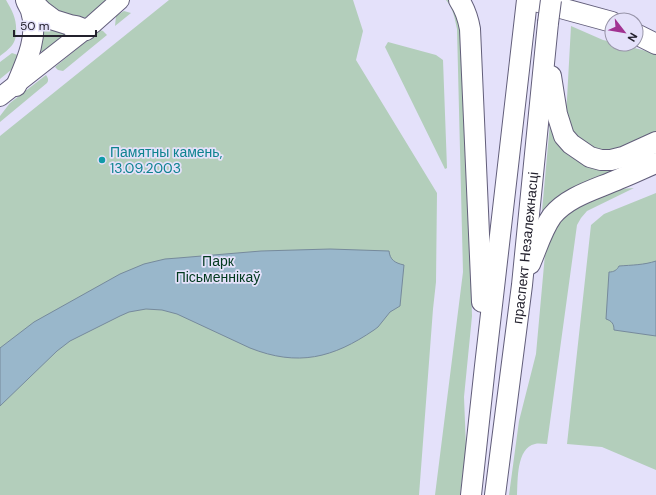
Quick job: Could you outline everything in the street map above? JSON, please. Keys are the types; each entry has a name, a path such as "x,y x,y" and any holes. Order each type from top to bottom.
{"main road":[{"path":"16,86 33,38 31,12 26,0"},
{"path":"31,0 54,20 86,30"},
{"path":"0,97 86,30 120,0"},
{"path":"459,0 468,17 470,29 485,366"},
{"name":"праспект Незалежнасці","path":"495,495 522,284 551,0"},
{"path":"528,5 604,21"},
{"name":"праспект Незалежнасці","path":"471,495 528,5"},
{"path":"644,30 656,33"},
{"path":"548,31 557,114 564,136 571,144 590,157 601,160 611,160 623,157 656,142"},
{"path":"644,38 656,44"},
{"path":"522,284 546,226 553,215 561,207 582,195 656,163"}],"green space":[{"path":"0,0 6,0 14,16 16,28 13,44 0,56"},
{"path":"40,0 108,0 94,15 75,20 67,20"},
{"name":"Парк Пісьменнікаў","path":"169,0 353,0 363,31 356,60 437,193 436,282 419,495 0,495 0,136"},
{"path":"446,0 455,0 460,11 471,280 472,316 464,397 466,448 460,495 435,495 463,272 457,29 452,10"},
{"path":"124,11 131,13 115,26 116,16"},
{"path":"40,18 71,31 47,57 38,48"},
{"path":"571,26 604,40 604,52 644,52 644,50 656,54 656,136 615,153 584,147 565,119"},
{"path":"100,30 107,35 63,71 58,70 55,67"},
{"path":"388,42 436,55 443,60 447,168 445,169 385,47"},
{"path":"12,53 21,56 11,70 0,79 0,62"},
{"path":"46,75 48,79 47,83 0,122 0,116 10,103"},
{"path":"551,112 563,149 568,155 586,164 656,150 656,158 552,208 542,211"},
{"path":"634,188 587,211 577,225 547,444 535,444 524,452 519,466 517,495 509,495 519,421 536,354 546,243 560,218 580,203 618,189"},
{"path":"656,193 656,470 602,447 567,444 591,225 604,214"}],"water":[{"path":"330,249 389,251 390,257 394,261 404,265 400,306 390,312 378,327 359,340 329,353 315,357 284,357 267,354 250,348 177,314 162,310 146,309 129,312 70,341 57,351 0,406 0,348 34,322 120,274 144,264 165,259 261,251"},
{"path":"656,261 656,336 614,330 612,323 606,319 609,272 617,269 619,266"}],"place":[{"name":"Памятны камень, 13.09.2003","path":"102,160"}]}
